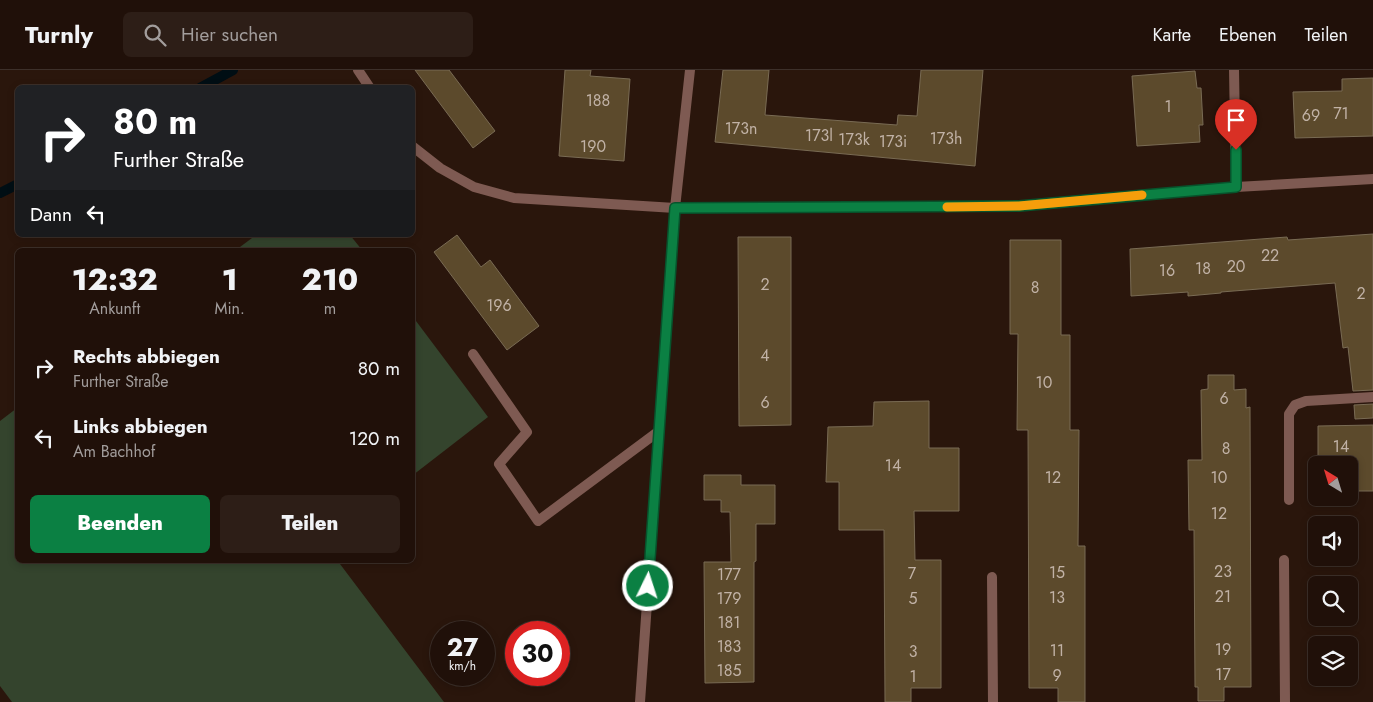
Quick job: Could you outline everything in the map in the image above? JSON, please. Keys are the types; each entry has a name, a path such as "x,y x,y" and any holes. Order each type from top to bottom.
{"street":[{"path":"358,70 368,85"},
{"path":"640,702 675,208 690,70"},
{"path":"1234,70 1236,187"},
{"path":"415,148 440,168 474,186 514,198 675,208 1019,206 1236,187 1373,179"},
{"path":"473,354 527,432 499,464 538,521 659,431"},
{"path":"1289,500 1289,414 1295,406 1306,401 1373,397"},
{"path":"1284,560 1285,702"},
{"path":"992,577 993,702"}],"green space":[{"path":"253,237 352,237 360,248 239,248"},
{"path":"415,320 488,417 415,473"},
{"path":"15,410 15,563 339,563 430,683 430,686 444,702 12,702 0,686 0,421"}],"building":[{"path":"415,70 449,70 495,131 473,148"},
{"path":"565,70 591,70 590,76 630,79 624,161 559,156"},
{"path":"723,70 769,70 765,115 897,125 898,115 917,116 921,70 983,70 975,166 715,142"},
{"path":"1195,71 1197,88 1201,88 1203,125 1199,125 1200,142 1137,146 1132,76"},
{"path":"1373,78 1373,136 1295,138 1293,92 1342,91 1342,79"},
{"path":"1373,234 1373,390 1353,391 1348,347 1343,348 1335,283 1188,296 1188,292 1131,296 1130,249 1287,237 1288,240"},
{"path":"457,235 481,267 490,260 539,326 507,350 434,252"},
{"path":"738,237 791,237 791,425 739,426"},
{"path":"1010,240 1061,240 1061,335 1070,335 1070,430 1079,430 1078,546 1085,546 1085,702 1058,702 1058,688 1029,688 1028,430 1017,430 1018,334 1010,334"},
{"path":"1208,375 1234,375 1234,390 1246,389 1246,408 1250,407 1251,687 1224,687 1224,701 1198,701 1198,687 1195,687 1194,530 1189,530 1188,460 1202,460 1201,390 1208,389"},
{"path":"929,401 929,448 959,448 959,511 914,511 915,560 941,560 941,688 911,688 911,702 885,702 884,530 839,530 839,482 826,482 828,427 873,426 874,402"},
{"path":"1373,404 1373,418 1355,419 1354,405"},
{"path":"1373,425 1373,491 1358,491 1358,456 1318,456 1318,426"},
{"path":"704,475 741,475 741,485 775,485 775,524 756,524 756,561 754,562 754,682 705,683 704,562 731,562 730,512 721,512 721,500 704,500"}],"waterway":[{"path":"206,85 233,70"},
{"path":"0,193 15,186"}],"slow traffic":[{"path":"947,207 1019,206 1142,195"}],"route":[{"path":"648,586 675,208 1019,206 1236,187 1236,150"}]}
